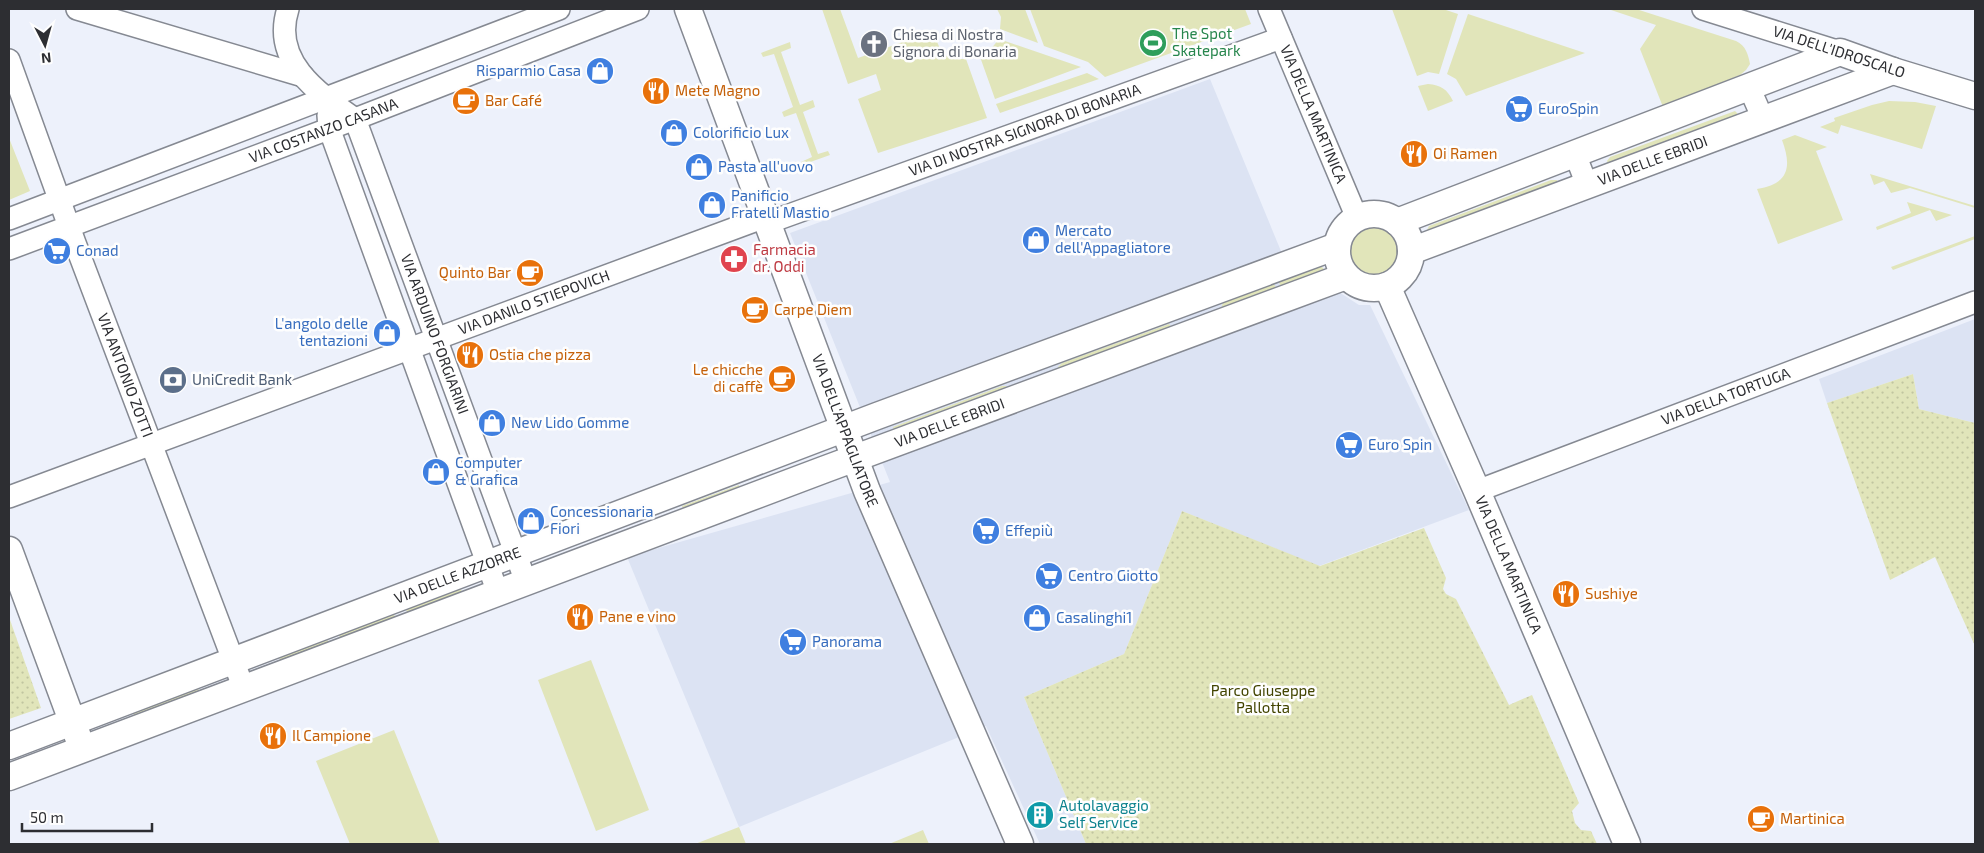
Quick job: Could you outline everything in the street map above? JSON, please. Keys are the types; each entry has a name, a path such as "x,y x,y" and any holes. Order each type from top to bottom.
{"street":[{"path":"77,9 303,76"},
{"path":"288,9 284,23 285,40 289,53 303,76 325,98 355,119"},
{"name":"VIA COSTANZO CASANA","path":"9,220 558,9"},
{"name":"VIA COSTANZO CASANA","path":"9,249 355,119 638,9"},
{"name":"VIA DELL'APPAGLIATORE","path":"688,9 854,459 952,692 1020,844"},
{"name":"VIA DELLA MARTINICA","path":"1269,9 1357,218"},
{"name":"VIA DELL'IDROSCALO","path":"1702,9 1975,96"},
{"name":"VIA DI NOSTRA SIGNORA DI BONARIA","path":"766,220 1281,38"},
{"path":"1397,222 1840,52"},
{"name":"VIA ANTONIO ZOTTI","path":"9,60 59,201 244,689"},
{"name":"VIA DELLE EBRIDI","path":"1411,251 1893,71"},
{"path":"1749,87 1763,119"},
{"name":"VIA ARDUINO FORGIARINI","path":"325,98 329,128 486,565 498,593"},
{"name":"VIA ARDUINO FORGIARINI","path":"355,119 526,582"},
{"path":"1575,154 1587,185"},
{"path":"1370,214 1378,214 1397,222 1407,235 1411,251 1409,264 1403,275 1387,286 1372,288 1352,281 1346,276 1338,262 1337,246 1344,230 1357,218 1370,214"},
{"name":"VIA DANILO STIEPOVICH","path":"18,494 436,338 766,220"},
{"path":"844,430 1337,246"},
{"name":"VIA DELLE EBRIDI","path":"854,459 1346,276"},
{"name":"VIA DELLA MARTINICA","path":"1387,286 1477,491 1627,844"},
{"path":"1194,298 1205,328"},
{"name":"VIA DELLA TORTUGA","path":"1477,491 1975,302"},
{"path":"1033,358 1045,388"},
{"name":"VIA DELLE AZZORRE","path":"9,746 844,430"},
{"name":"VIA DELLE AZZORRE","path":"9,777 854,459"},
{"path":"9,550 83,749"}],"shaded area":[{"path":"1210,79 1283,256 1359,305 1370,305 1469,510 1319,566 1182,511 1124,654 1024,697 1086,844 1040,844 986,726 739,827 627,557 890,482 790,233"},
{"path":"1975,319 1975,423 1919,409 1913,374 1827,403 1819,379"}],"green space":[{"path":"822,9 840,9 858,58 933,31 943,53 951,58 966,59 987,118 878,153 858,99 881,90 876,74 848,84"},
{"path":"997,9 1025,9 1038,43 1000,29 1001,17"},
{"name":"The Spot Skatepark","path":"1030,9 1245,9 1251,24 1105,77 1088,62 1044,46"},
{"path":"1392,9 1443,9 1458,14 1439,74 1428,72 1417,76"},
{"path":"1608,9 1636,9 1736,41 1746,51 1750,64 1740,75 1663,107 1640,49 1656,25"},
{"path":"1468,14 1585,53 1466,96 1456,79 1447,74"},
{"path":"999,39 1081,67 995,99 979,54 990,50"},
{"path":"790,42 791,48 781,52 800,105 813,100 815,107 803,112 818,154 828,151 830,155 802,165 801,162 812,157 796,113 784,117 782,112 793,107 774,54 763,57 761,53"},
{"path":"1087,73 1099,79 1000,113 996,104"},
{"path":"1428,84 1443,88 1453,101 1428,111 1418,86"},
{"path":"1889,101 1915,102 1936,106 1922,149 1841,125 1838,134 1820,127 1835,121 1834,118"},
{"path":"1735,111 1739,117 1608,164 1607,161 1610,157"},
{"path":"1795,135 1827,147 1816,151 1843,220 1778,244 1757,189 1768,187 1782,178 1787,166 1787,158 1782,140"},
{"path":"9,138 30,191 9,200"},
{"path":"1870,174 1975,206 1975,208 1910,188 1891,193 1884,181 1874,185"},
{"path":"1551,180 1557,180 1558,185 1426,232 1429,226"},
{"path":"1907,202 1952,215 1936,221 1930,210 1877,230 1876,227 1911,213"},
{"path":"1374,228 1383,230 1391,235 1396,243 1398,252 1396,261 1391,269 1383,274 1374,276 1365,274 1357,269 1352,261 1350,252 1352,243 1357,235 1365,230"},
{"path":"1975,236 1975,239 1893,270 1891,267"},
{"path":"1322,267 1325,270 1282,291 1279,282"},
{"path":"1274,284 1278,292 1223,310 1221,308 1223,303"},
{"path":"1169,324 1172,328 1058,371 1058,367 1062,363"},
{"path":"1913,374 1919,409 1975,423 1975,646 1935,557 1890,580 1827,403"},
{"path":"1006,386 1008,389 896,436 893,427"},
{"path":"739,485 742,494 685,515 682,506"},
{"name":"Parco Giuseppe Pallotta","path":"1182,511 1320,566 1424,528 1446,578 1443,589 1446,594 1456,599 1509,705 1532,695 1579,803 1572,811 1575,823 1581,830 1591,831 1597,844 1086,844 1024,697 1124,654"},
{"path":"461,589 463,597 409,618 406,609"},
{"path":"394,614 397,622 342,643 339,635"},
{"path":"9,617 41,708 9,719"},
{"path":"328,640 331,648 282,665 279,657"},
{"path":"591,660 649,810 596,831 538,680"},
{"path":"198,688 201,696 136,721 133,713"},
{"path":"394,730 440,844 350,844 316,761"},
{"path":"739,827 746,844 695,844"},
{"path":"923,830 929,844 889,844"}],"place":[{"name":"The Spot Skatepark","path":"1153,43"},
{"name":"Chiesa di Nostra Signora di Bonaria","path":"874,44"},
{"name":"Risparmio Casa","path":"600,71"},
{"name":"Mete Magno","path":"656,91"},
{"name":"Bar Café","path":"466,101"},
{"name":"EuroSpin","path":"1519,109"},
{"name":"Colorificio Lux","path":"674,133"},
{"name":"Oi Ramen","path":"1414,154"},
{"name":"Pasta all'uovo","path":"699,167"},
{"name":"Panificio Fratelli Mastio","path":"712,205"},
{"name":"Mercato dell'Appagliatore","path":"1036,240"},
{"name":"Conad","path":"57,251"},
{"name":"Farmacia dr. Oddi","path":"734,259"},
{"name":"Quinto Bar","path":"530,273"},
{"name":"Carpe Diem","path":"755,310"},
{"name":"L'angolo delle tentazioni","path":"387,333"},
{"name":"Ostia che pizza","path":"470,355"},
{"name":"Le chicche di caffè","path":"782,379"},
{"name":"UniCredit Bank","path":"173,380"},
{"name":"New Lido Gomme","path":"492,423"},
{"name":"Euro Spin","path":"1349,445"},
{"name":"Computer & Grafica","path":"436,472"},
{"name":"Concessionaria Fiori","path":"531,521"},
{"name":"Effepiù","path":"986,531"},
{"name":"Centro Giotto","path":"1049,576"},
{"name":"Sushiye","path":"1566,594"},
{"name":"Pane e vino","path":"580,617"},
{"name":"Casalinghi1","path":"1037,618"},
{"name":"Panorama","path":"793,642"},
{"name":"Il Campione","path":"273,736"},
{"name":"Autolavaggio Self Service","path":"1040,815"},
{"name":"Martinica","path":"1761,819"}]}
